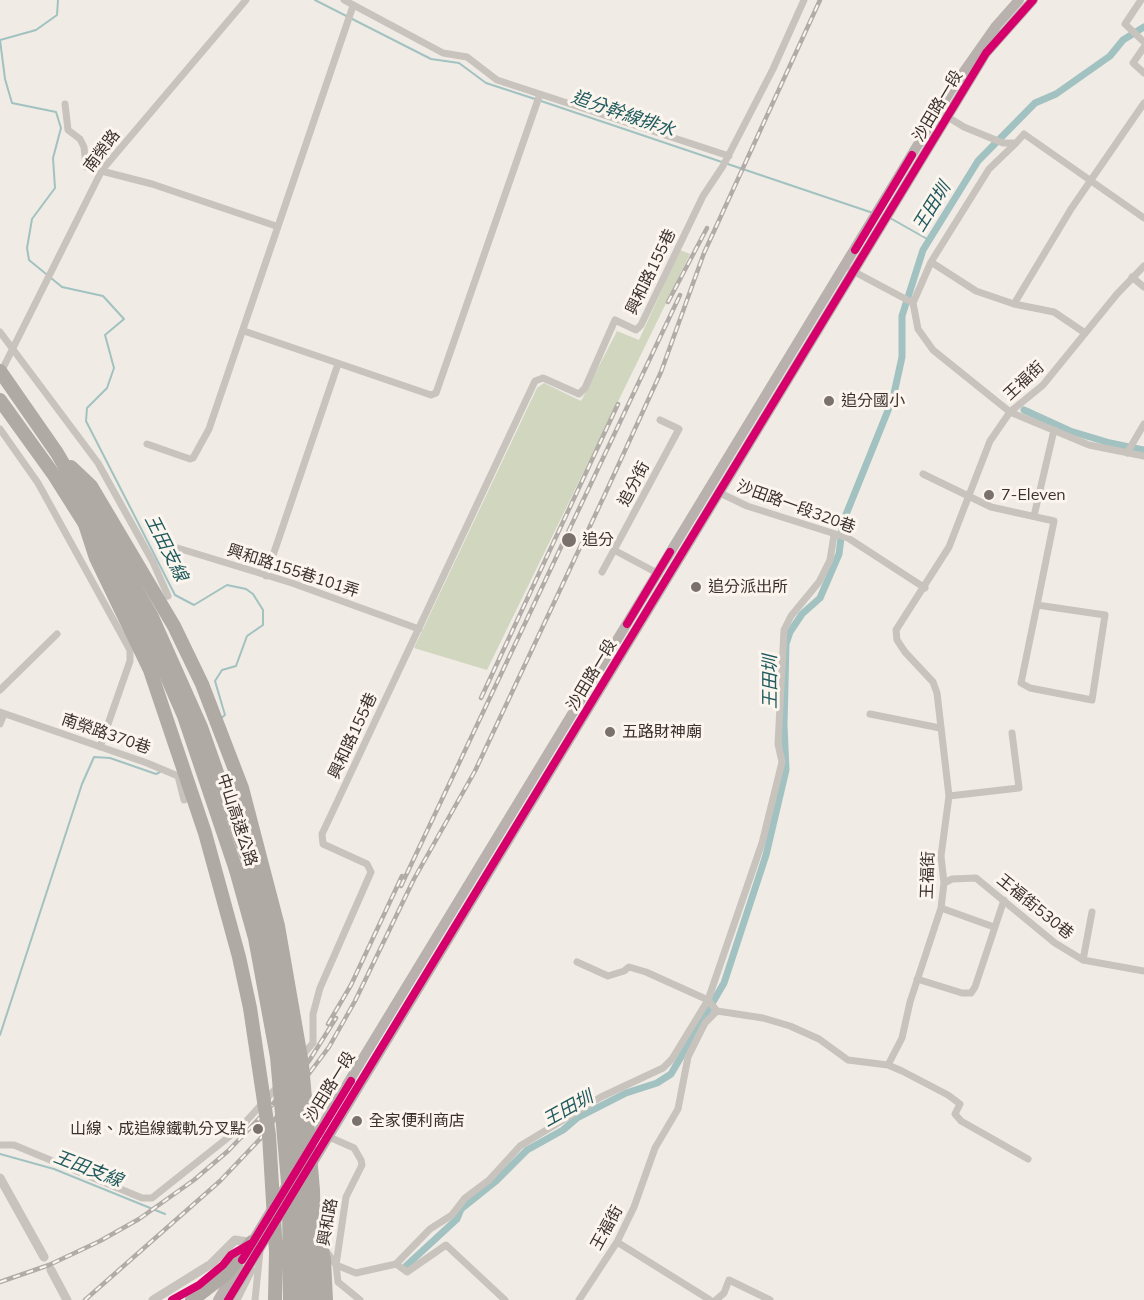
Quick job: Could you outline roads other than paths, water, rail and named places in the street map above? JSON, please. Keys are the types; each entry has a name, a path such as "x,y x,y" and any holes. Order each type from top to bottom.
{"highway":[{"name":"中山高速公路","path":"0,372 57,453 156,626 201,727 246,855 268,938 293,1093 302,1209 302,1300"},
{"name":"中山高速公路","path":"0,399 54,475 85,524 153,645 184,716 211,791 255,938 277,1057 285,1124 289,1194 290,1300"},
{"name":"中山高速公路","path":"57,453 91,486 174,626 202,684 242,788 278,926 301,1052 310,1140 315,1300"},
{"path":"85,524 96,558 135,633 158,692 205,833 239,957 250,1008 269,1135 276,1252 276,1300"},
{"path":"280,1207 308,1227 320,1243 324,1259 326,1300"},
{"path":"192,1300 226,1274 257,1245"}],"main road":[{"name":"沙田路一段","path":"943,114 973,57 1019,0"},
{"name":"沙田路一段","path":"280,1207 318,1132 351,1082 780,383 849,269 871,221 986,53 1033,0"},
{"name":"沙田路一段","path":"228,1300 257,1245 280,1207 329,1138 662,575 718,492 780,383"},
{"name":"沙田路一段","path":"218,1300 257,1245"}],"street":[{"name":"南榮路","path":"0,372 102,170 246,0"},
{"path":"344,0 443,53 467,57 497,80 729,156 804,0"},
{"path":"1141,0 1125,24 1144,42"},
{"path":"147,444 182,458 194,458 209,429 244,331 276,226 353,6"},
{"path":"1144,47 1133,63 1144,73"},
{"path":"244,331 431,395 436,393 540,94"},
{"path":"1014,304 1090,183 1144,103"},
{"path":"65,104 68,130 80,139 84,147 86,166 276,226"},
{"path":"943,114 964,127 993,139 1016,143"},
{"path":"1144,218 1090,183 1024,134 988,169 931,262 913,303 918,329 933,350 1010,412 1089,445 1144,456"},
{"name":"興和路155巷","path":"0,1145 14,1145 132,1194 152,1198 240,1128 313,1043 313,1014 320,988 370,872 368,864 322,844 322,834 535,381 543,378 579,394 585,388 615,320 636,330 703,196 729,156"},
{"path":"931,262 976,291 1014,304 1054,312 1085,333"},
{"name":"王福街","path":"888,1065 902,1038 917,979 941,908 944,883 941,856 949,796 933,682 905,652 897,640 896,630 950,547 990,441 1010,412 1043,385 1132,277 1144,266"},
{"path":"849,269 913,303"},
{"path":"1132,277 1144,287"},
{"path":"0,332 98,463 153,562 168,596"},
{"path":"266,576 338,364"},
{"name":"追分街","path":"614,550 679,429 660,420"},
{"path":"1127,453 1144,424"},
{"path":"0,429 38,483 131,654 100,747"},
{"path":"1034,516 1054,430"},
{"path":"923,474 991,507 1054,521 1021,683 1030,688 1092,700 1105,615 1037,605"},
{"name":"沙田路一段320巷","path":"718,492 747,506 834,535 848,537 925,588"},
{"path":"320,1243 336,1265 356,1274 396,1264 440,1222 452,1215 465,1198 489,1180 520,1146 601,1097 663,1068 708,1000 762,843 782,762 778,744 784,630 791,616 819,582 830,560 834,535"},
{"name":"興和路155巷101弄","path":"158,542 266,576 419,629"},
{"path":"602,572 614,550 662,575"},
{"path":"0,690 57,634"},
{"path":"0,724 2,713"},
{"name":"南榮路370巷","path":"2,713 178,776 184,800"},
{"path":"870,714 940,728"},
{"path":"949,796 1019,788 1012,733"},
{"name":"王福街530巷","path":"944,883 952,879 976,878 1055,944 1083,960 1144,971"},
{"path":"917,979 962,993 971,993 1004,900"},
{"path":"941,908 994,927"},
{"path":"1083,960 1092,912"},
{"path":"577,962 608,976 624,971 628,967 646,972 708,1000 717,1011 763,1018 790,1026 819,1039 848,1060 888,1065 948,1095 960,1104 956,1114 960,1120 1028,1159"},
{"name":"王福街","path":"579,1300 617,1242 634,1207 655,1148 678,1109 688,1057 705,1023 717,1011"},
{"name":"興和路","path":"318,1132 354,1148 362,1165 346,1197 336,1265 338,1282 360,1300"},
{"path":"0,1178 44,1257"},
{"path":"153,1300 211,1264 234,1240 257,1245 255,1300"},
{"path":"617,1242 710,1300"},
{"name":"沙田路一段","path":"237,1300 257,1245"},
{"path":"396,1264 407,1272 446,1245 505,1300"},
{"path":"51,1270 67,1300"},
{"path":"716,1300 724,1293 729,1280 770,1300"}],"waterway":[{"name":"王田支線","path":"58,0 57,15 36,30 0,40 5,79 12,103 56,112 61,128 53,158 55,188 32,219 27,248 29,260 62,287 103,296 124,319 105,335 114,368 107,388 87,408 86,421 175,595 194,605 227,585 246,589 253,594 263,610 263,625 247,636 236,666 222,670 215,681 225,715 220,719"},
{"name":"追分幹線排水","path":"315,0 431,59 459,63 486,83 535,99"},
{"name":"王田圳","path":"406,1266 457,1219 461,1209 496,1181 527,1150 563,1130 577,1118 626,1093 657,1083 671,1074 724,983 766,855 786,770 784,725 786,644 790,632 802,614 820,598 839,554 843,522 893,398 902,357 902,316 923,250 978,161 1035,103 1056,94 1110,56 1123,40 1144,27"},
{"name":"追分幹線排水","path":"541,101 873,213"},
{"name":"追分幹線排水","path":"890,218 929,240"},
{"path":"1024,410 1070,431 1144,450"},
{"name":"王田支線","path":"0,1035 82,784 94,757 110,758 156,774 160,772"},
{"name":"王田支線","path":"0,1154 54,1169 165,1214"}],"railway":[{"path":"85,1300 220,1181 260,1139 329,1047 355,1001 414,879 475,771 606,492 661,372 704,253 820,0"},
{"path":"668,302 707,228"},
{"path":"401,886 680,295"},
{"path":"481,698 618,404"},
{"path":"328,1024 351,985 402,876"},
{"path":"0,1282 49,1265 100,1241 139,1219 194,1180 228,1151 272,1105 309,1061 336,1018"}],"place":[{"name":"追分國小","path":"829,401"},
{"name":"7-Eleven","path":"989,495"},
{"name":"追分","path":"569,540"},
{"name":"追分派出所","path":"696,587"},
{"name":"五路財神廟","path":"610,732"},
{"name":"全家便利商店","path":"357,1121"},
{"name":"山線、成追線鐵軌分叉點","path":"258,1129"}]}
